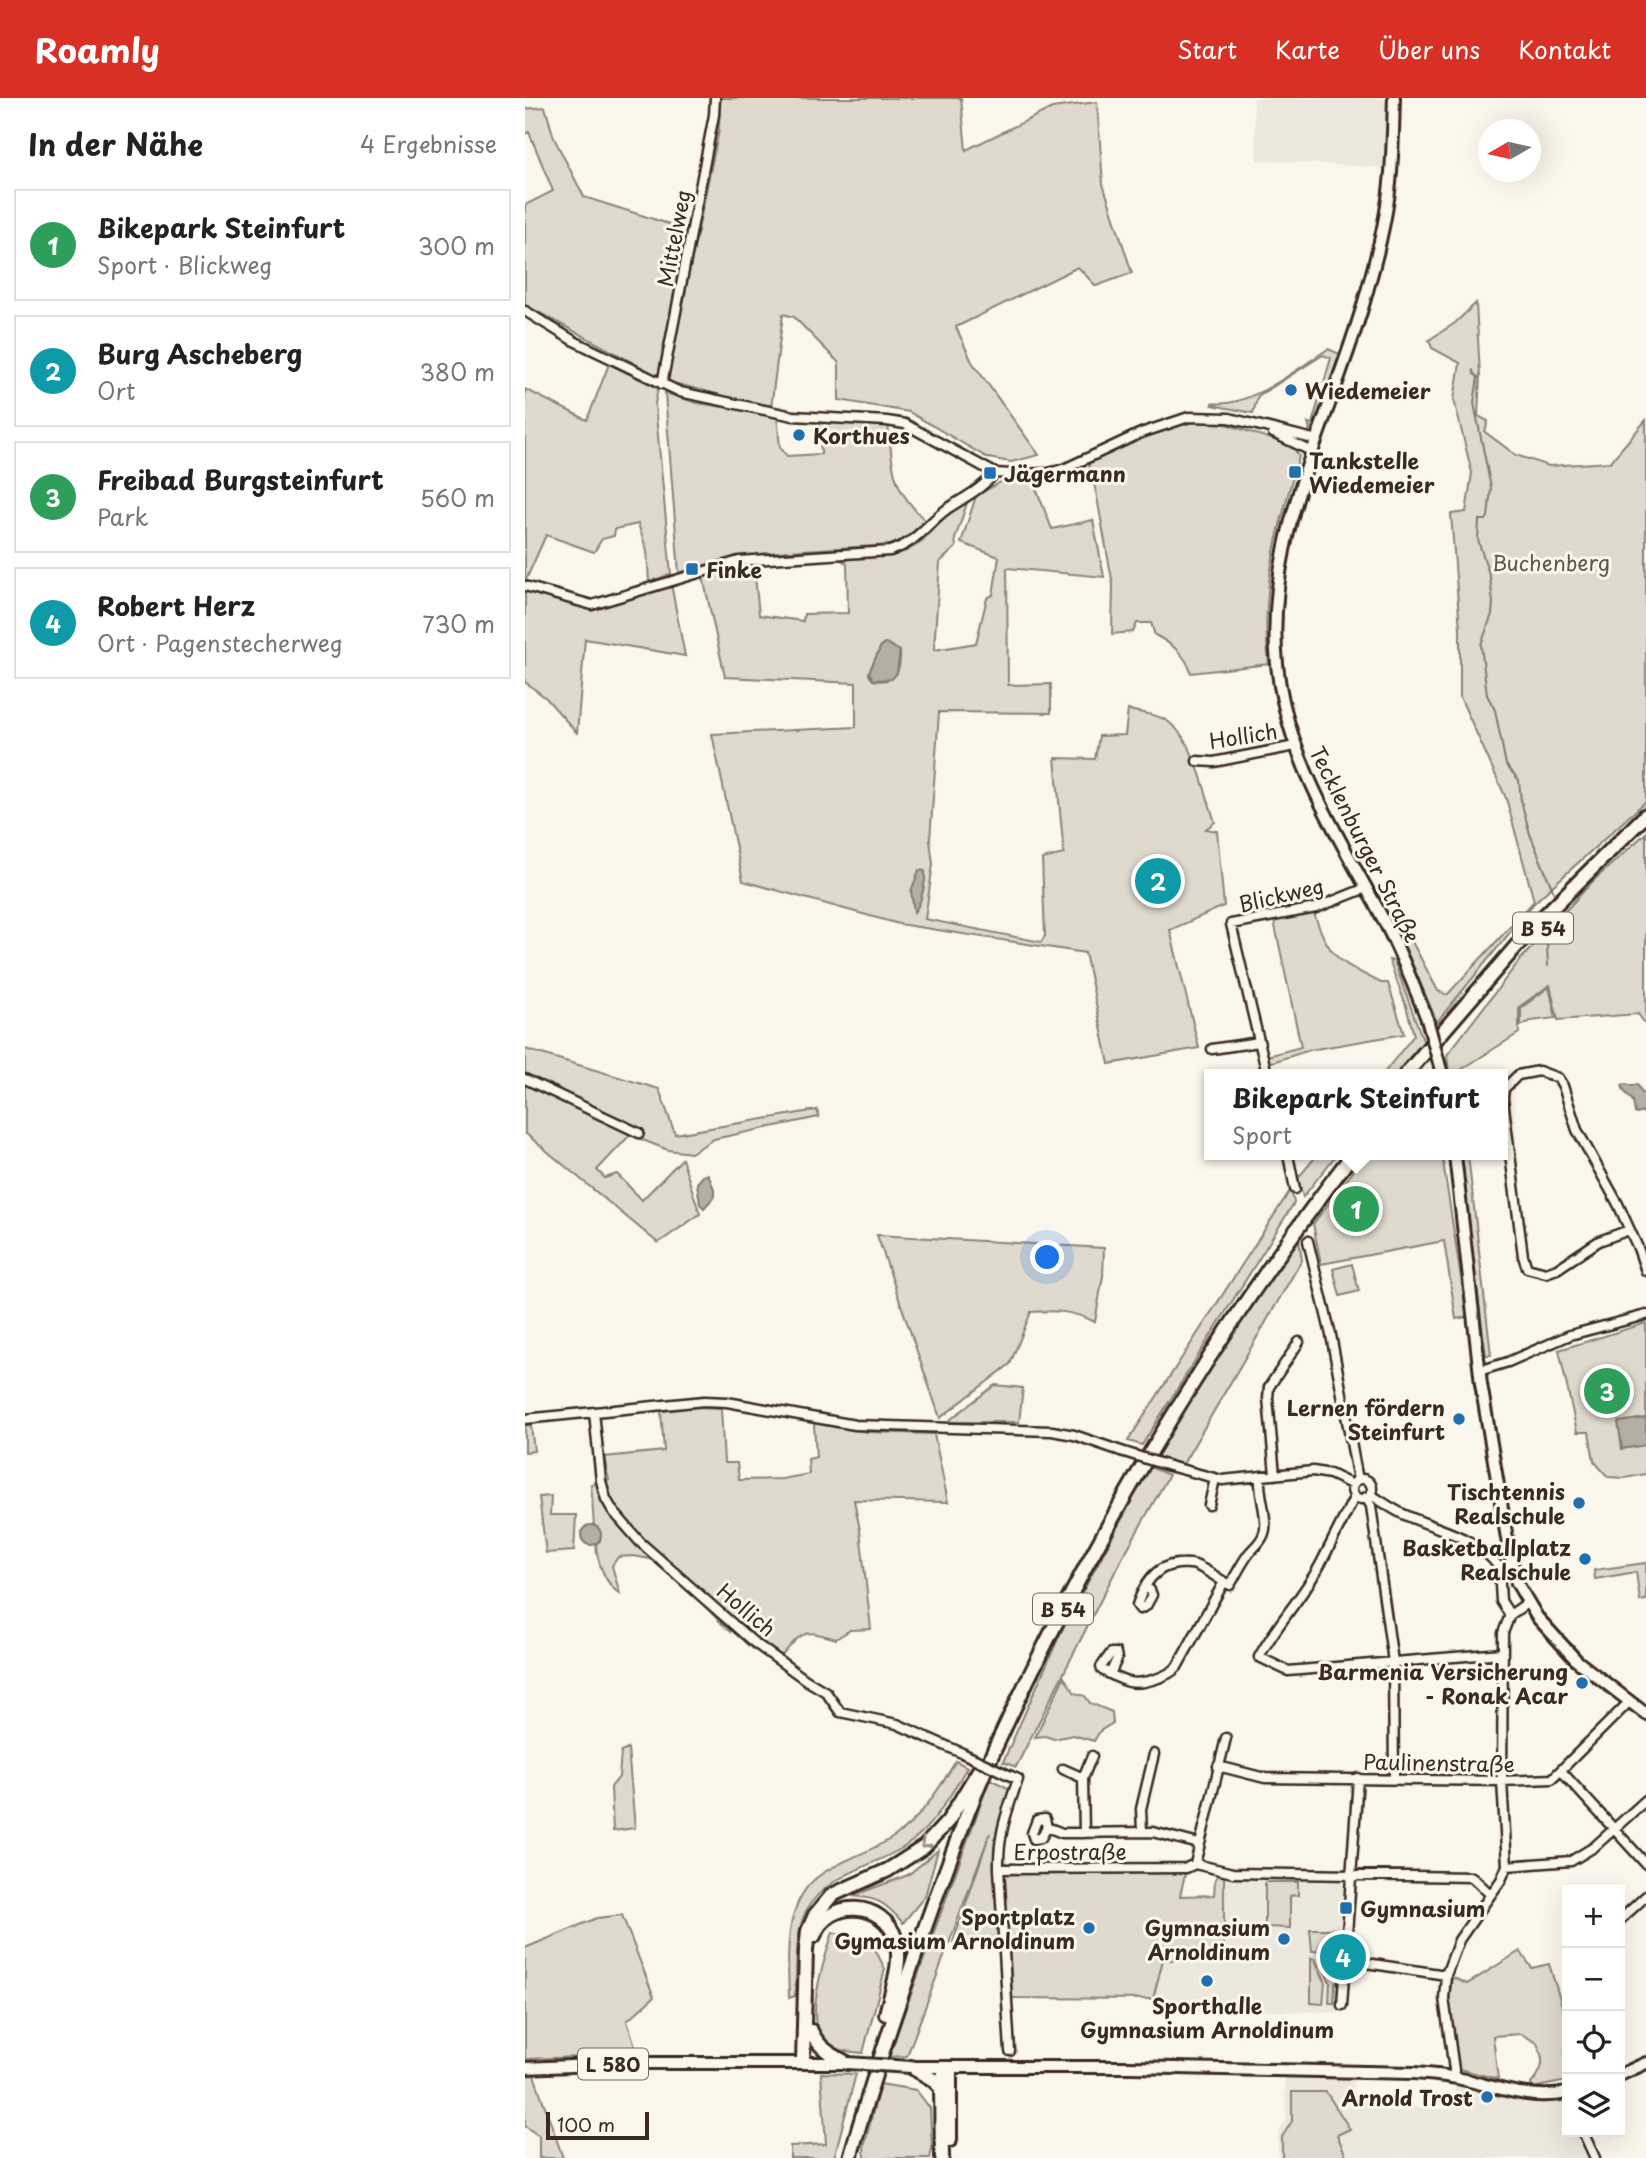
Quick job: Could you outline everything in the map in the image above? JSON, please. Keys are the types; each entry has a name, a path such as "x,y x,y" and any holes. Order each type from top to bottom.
{"highway":[{"name":"B 54","path":"1410,1069 1532,928 1646,815"},
{"name":"B 54","path":"1419,1069 1538,933 1646,825"},
{"name":"B 54","path":"842,2158 857,2102 885,2018 936,1879 979,1770 1039,1639 1098,1528 1194,1368 1287,1229 1340,1160"},
{"name":"B 54","path":"850,2158 858,2124 892,2018 980,1783 1051,1632 1117,1508 1200,1369 1291,1234 1348,1160"},
{"path":"803,2062 806,1950 815,1915 832,1895 888,1870 924,1847 948,1821 979,1770"},
{"path":"803,2062 809,2052 811,2031 812,1947 815,1933 821,1923 831,1915 861,1908 887,1923 896,1940 897,1963 885,2018"},
{"path":"811,2031 826,2052 847,2063"},
{"path":"911,2067 932,2079 941,2088"},
{"path":"942,2158 941,2088 943,2076 950,2068"},
{"path":"950,2068 950,2158"},
{"path":"856,2158 858,2124"}],"main road":[{"name":"Tecklenburger Straße","path":"1395,98 1390,183 1379,244 1364,303 1293,511 1277,579 1276,667 1296,746 1329,820 1408,969 1427,1019 1440,1069"},
{"path":"1456,1160 1479,1371 1517,1583 1527,1603 1577,1661 1646,1714"},
{"name":"L 580","path":"525,2068 600,2064 803,2062 950,2068 1358,2070 1455,2077 1524,2094 1562,2096"},
{"path":"1625,2072 1646,2063"}],"street":[{"name":"Mittelweg","path":"662,384 715,115 715,98"},
{"path":"525,310 574,341 680,391 793,416 905,424 995,473 1049,473 1066,468 1141,433 1189,417 1229,418 1317,440"},
{"path":"1264,428 1313,452"},
{"path":"525,586 592,605 739,561 890,551 906,545 945,510 985,485 995,473"},
{"name":"Hollich","path":"1197,761 1215,762 1296,746"},
{"name":"Blickweg","path":"1266,1069 1231,924 1316,908 1366,888"},
{"path":"1212,1049 1259,1042"},
{"path":"1508,1084 1518,1075 1539,1071 1558,1078 1577,1130 1629,1230 1646,1271"},
{"path":"525,1079 639,1133"},
{"path":"1508,1138 1527,1269 1546,1273 1557,1269 1599,1241 1629,1230"},
{"path":"1289,1160 1295,1189"},
{"path":"1308,1241 1331,1335 1356,1496 1320,1565 1259,1657 1288,1671 1502,1653"},
{"path":"1479,1371 1508,1362 1570,1335 1646,1315"},
{"path":"1275,1475 1269,1387 1299,1342"},
{"path":"525,1419 704,1401 727,1402 855,1425 1052,1431 1075,1435 1215,1479 1313,1471 1355,1482 1369,1482 1371,1490 1368,1496 1393,1662 1394,1779"},
{"name":"Hollich","path":"594,1412 601,1481 613,1511 640,1542 752,1641 826,1692 840,1712 897,1724 1018,1779 1000,1833 999,1869"},
{"path":"1145,1588 1151,1575 1159,1570 1173,1564 1189,1563 1230,1585 1250,1552 1257,1547 1265,1534 1260,1476"},
{"path":"1209,1505 1215,1479"},
{"path":"1356,1496 1368,1496 1479,1546 1499,1567 1501,1601 1510,1615"},
{"path":"1110,1674 1132,1683 1173,1672 1182,1661 1224,1582"},
{"path":"1455,2077 1444,1998 1445,1975 1459,1940 1501,1880 1507,1866 1502,1781 1503,1633 1510,1615 1527,1603"},
{"path":"1629,1702 1562,1772 1646,1864"},
{"path":"1195,1864 1226,1738"},
{"path":"1143,1831 1141,1809 1154,1754"},
{"path":"1084,1833 1083,1778 1092,1756"},
{"name":"Paulinenstraße","path":"1218,1766 1265,1777 1502,1781 1552,1779 1562,1772"},
{"path":"1063,1769 1083,1778"},
{"path":"1342,2005 1358,1778"},
{"path":"1507,1866 1571,1861 1594,1847 1646,1800"},
{"path":"1047,1827 1062,1833 1143,1831 1199,1844"},
{"name":"Erpostraße","path":"1010,2051 999,1869 1186,1868 1195,1864 1233,1873 1472,1877 1490,1894"},
{"path":"1625,1915 1646,1896"},
{"path":"1346,1960 1445,1975"},
{"path":"1585,2137 1595,2158"}],"shaded area":[{"path":"1253,98 1388,98 1383,168 1257,160"},
{"path":"886,643 900,651 897,673 892,679 873,680 869,672 881,646"},
{"path":"919,870 925,871 925,881 921,899 914,912 911,891"},
{"path":"1637,1084 1642,1093 1646,1094 1646,1111 1635,1113 1633,1101 1622,1085"},
{"path":"708,1174 714,1197 704,1208 700,1204 697,1183"},
{"path":"1646,1418 1646,1445 1622,1449 1618,1422"},
{"path":"591,1525 598,1528 601,1535 598,1542 591,1545 584,1542 581,1535 584,1528"},
{"name":"Gymnasium Arnoldinum","path":"1224,1875 1237,1878 1349,1880 1338,2012 1161,2010 1164,2000 1153,1999 1163,1960 1224,1945"},
{"path":"1285,2073 1353,2074 1354,2102 1453,2110 1455,2084 1534,2101 1562,2101 1562,2137 1578,2137 1587,2158 1278,2158 1278,2133 1286,2120"}],"green space":[{"path":"720,98 961,98 966,150 1052,108 1097,102 1103,184 1132,273 1096,286 1078,267 956,327 972,362 1039,455 1011,462 988,458 909,412 839,400 839,363 794,317 783,314 771,408 666,381 719,130"},
{"path":"545,107 554,138 584,197 688,230 658,376 525,305 525,205 553,191 529,132 525,134 525,109"},
{"name":"Buchenberg","path":"1476,303 1480,375 1478,416 1488,421 1485,432 1516,455 1549,466 1610,462 1646,420 1646,801 1534,903 1437,1022 1395,925 1402,923 1438,991 1447,995 1534,901 1506,798 1460,697 1460,629 1451,514 1466,512 1472,473 1454,400 1460,363 1432,348 1429,340 1455,323"},
{"path":"1328,349 1340,354 1310,430 1308,423 1312,424 1331,358 1323,355 1258,396 1253,413 1212,405 1242,400 1257,394"},
{"path":"609,364 658,388 655,404 671,574 649,582 647,551 638,524 615,529 614,536 602,539 594,552 546,535 525,582 525,389 587,420"},
{"path":"665,393 697,403 777,415 780,447 787,456 821,454 819,422 888,425 896,478 906,498 926,521 905,539 891,545 757,554 679,573"},
{"path":"1194,422 1223,423 1292,446 1299,456 1284,507 1269,584 1269,664 1191,673 1186,661 1177,651 1155,635 1151,623 1137,623 1133,632 1112,634 1113,585 1088,462 1166,429"},
{"path":"1032,478 1052,529 1093,520 1104,577 1007,568 1008,685 1051,684 1051,713 939,712 930,840 933,864 925,919 1041,942 1045,936 1042,859 1064,854 1055,758 1095,759 1099,736 1125,735 1128,710 1161,718 1179,732 1193,755 1215,822 1206,829 1217,831 1224,906 1170,930 1199,1048 1109,1064 1085,953 899,924 743,881 712,734 856,727 856,683 725,677 703,577 730,569 754,566 759,615 803,621 804,614 848,613 847,563 837,558 893,555 906,551 919,544 948,514 967,503 955,539 956,547 940,562 934,650 976,643 987,598 993,595 999,557 961,543 976,496 1001,482","holes":["881,646 900,651 898,670 892,678 873,680 869,675"]},
{"path":"671,584 685,656 585,639 577,733 546,698 525,682 525,591 588,609"},
{"path":"1646,833 1646,1025 1638,1014 1558,1020 1550,985 1519,1007 1519,1033 1462,1069 1448,1069 1447,1055 1520,960 1593,881"},
{"path":"1314,913 1325,940 1338,957 1367,976 1381,983 1388,983 1404,1034 1310,1050 1269,1063 1267,1056 1301,1047 1274,921"},
{"path":"1389,960 1394,961 1424,1043 1403,1069 1387,1069 1414,1035"},
{"path":"1549,987 1556,1018 1531,1021 1521,1026 1521,1008"},
{"path":"525,1049 659,1089 675,1134 817,1110 819,1117 714,1139 691,1153 668,1150 630,1135 597,1170 605,1178 617,1174 642,1200 682,1159 700,1214 658,1243 525,1133 525,1082 565,1099 559,1088 525,1075"},
{"path":"1313,1160 1332,1160 1303,1197 1298,1178"},
{"path":"1362,1160 1443,1160 1467,1317 1456,1319 1444,1241 1321,1264 1313,1224"},
{"path":"1460,1160 1469,1160 1491,1355 1486,1355"},
{"path":"1291,1189 1294,1203 1142,1445 1128,1441"},
{"path":"1298,1234 1302,1260 1183,1464 1154,1456"},
{"path":"877,1235 1104,1248 1103,1276 1095,1322 1064,1312 1031,1312 1010,1364 940,1418"},
{"path":"1352,1264 1359,1291 1340,1296 1333,1269"},
{"path":"1646,1323 1646,1474 1625,1478 1608,1477 1594,1461 1589,1432 1577,1432 1559,1350"},
{"path":"995,1385 1023,1388 1019,1422 947,1422"},
{"path":"694,1407 721,1408 724,1463 737,1463 739,1480 782,1479 809,1474 808,1459 816,1457 814,1423 868,1432 934,1434 948,1502 854,1500 871,1629 850,1630 836,1639 804,1634 780,1657 731,1617 730,1632 656,1560 633,1556 618,1557 612,1566 620,1594 610,1584 600,1565 597,1551 600,1531 594,1526 591,1484 609,1480 604,1457 664,1451 661,1411"},
{"path":"531,1425 534,1451 525,1452 525,1426"},
{"path":"1150,1467 1169,1475 1120,1562 1016,1767 1003,1762 1062,1630"},
{"path":"551,1496 550,1515 576,1515 574,1551 546,1553 539,1497"},
{"path":"1646,1563 1646,1600 1640,1601 1636,1572 1595,1579 1594,1570"},
{"path":"1064,1677 1075,1693 1112,1712 1113,1723 1100,1731 1094,1741 1073,1735 1054,1739 1035,1737"},
{"path":"628,1749 635,1828 613,1831 611,1787 619,1777 621,1752"},
{"path":"956,1761 967,1767 940,1811 914,1840 837,1880 814,1899 806,1911 799,1931 795,1996 789,1998 790,1930 800,1898 810,1884 823,1873 905,1829 929,1802"},
{"path":"990,1779 1012,1790 995,1840 998,1939 953,1942 990,1833 907,2056 888,2057"},
{"path":"938,1850 925,1896 903,1923 881,1902 852,1896 908,1875"},
{"name":"Sportplatz Gymasium Arnoldinum","path":"1186,1870 1180,1896 1214,1895 1215,1879 1218,1875 1224,1875 1224,1945 1221,1946 1221,1960 1163,1960 1153,1999 1012,1998 1004,1871"},
{"path":"1265,1882 1298,1882 1298,1895 1290,1896 1290,1928 1265,1927"},
{"path":"622,1915 654,1997 627,2021 638,2055 525,2059 525,1948 597,1918"},
{"path":"1310,1929 1339,1930 1323,1939 1317,1951 1312,1951"},
{"path":"833,1932 873,1945 885,1969 863,2053 838,2049 827,2044 819,2035 816,2024 816,1998"},
{"path":"1345,1933 1344,1947 1339,1951 1320,1950 1323,1943"},
{"path":"1520,1951 1532,1968 1549,1964 1562,2006 1562,2082 1532,2088 1531,2084 1541,2069 1541,2055 1537,2043 1521,2034 1493,2036 1498,2079 1459,2069 1449,2001 1452,1977 1467,1984"},
{"path":"1311,1958 1315,1959 1325,1981 1323,2004 1311,2003"},
{"path":"1319,1959 1342,1960 1341,1981 1335,1983 1334,2003 1329,2003 1330,1982"},
{"path":"821,2073 856,2074 834,2158 790,2158 790,2146 826,2144"},
{"path":"534,2075 563,2158 539,2158 539,2136 525,2126 525,2076"},
{"path":"880,2084 916,2090 930,2108 930,2158 865,2158 864,2147"},
{"path":"1292,2092 1326,2092 1350,2129 1337,2135 1347,2158 1282,2158 1282,2137 1292,2121"}],"waterway":[{"path":"1473,370 1478,377 1474,403 1491,488 1488,517 1486,520 1479,520 1478,540 1490,577 1493,603 1481,645 1487,695 1495,710 1506,765 1519,780 1521,801 1530,834 1556,898"},
{"path":"1548,966 1547,946 1561,916"}],"place":[{"name":"Wiedemeier","path":"1291,390"},
{"name":"Korthues","path":"799,435"},
{"name":"Tankstelle Wiedemeier","path":"1295,472"},
{"name":"Jägermann","path":"990,473"},
{"name":"Finke","path":"692,569"},
{"name":"Burg Ascheberg","path":"1158,881"},
{"name":"Bikepark Steinfurt","path":"1356,1209"},
{"name":"Freibad Burgsteinfurt","path":"1607,1391"},
{"name":"Lernen fördern Steinfurt","path":"1459,1419"},
{"name":"Tischtennis Realschule","path":"1579,1503"},
{"name":"Basketballplatz Realschule","path":"1585,1559"},
{"name":"Barmenia Versicherung - Ronak Acar","path":"1582,1683"},
{"name":"Gymnasium","path":"1346,1908"},
{"name":"Sportplatz Gymasium Arnoldinum","path":"1089,1928"},
{"name":"Gymnasium Arnoldinum","path":"1284,1939"},
{"name":"Robert Herz","path":"1343,1957"},
{"name":"Sporthalle Gymnasium Arnoldinum","path":"1207,1981"},
{"name":"Arnold Trost","path":"1487,2097"}]}
